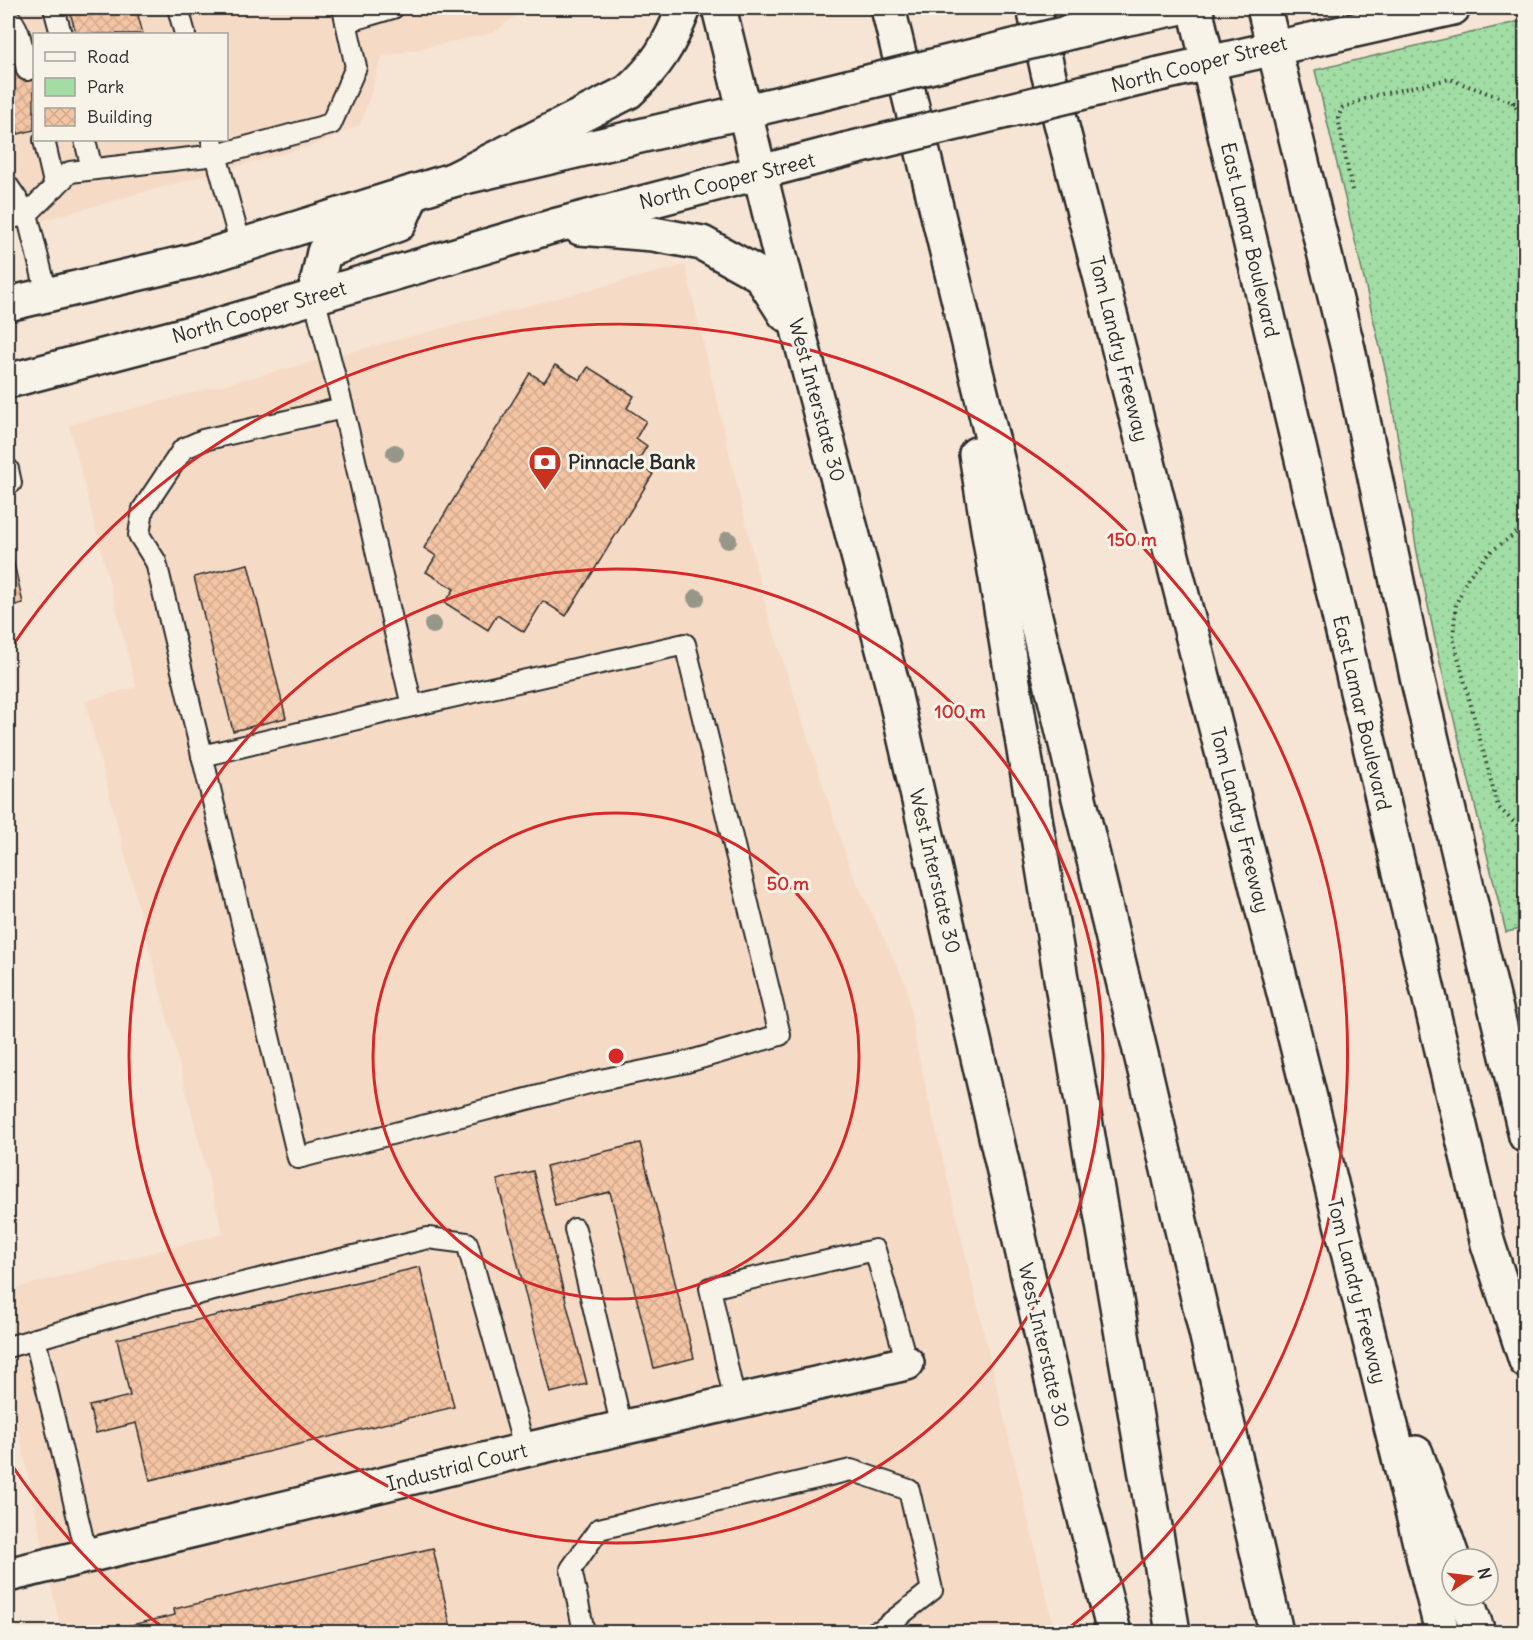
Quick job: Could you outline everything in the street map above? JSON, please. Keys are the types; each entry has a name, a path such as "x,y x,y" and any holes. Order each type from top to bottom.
{"main road":[{"path":"452,180 628,92 650,72 671,41 684,8"},
{"name":"West Interstate 30","path":"719,8 800,337 892,683 1074,1476 1114,1632"},
{"path":"888,8 1142,1059 1276,1632"},
{"name":"Tom Landry Freeway","path":"1034,8 1442,1632"},
{"path":"8,304 192,261 452,180 745,113 1124,19 1177,8"},
{"name":"East Lamar Boulevard","path":"1195,8 1485,1233 1526,1361"},
{"path":"1264,8 1348,348 1418,681 1526,1137"},
{"name":"North Cooper Street","path":"8,381 202,330 554,226 845,150 1208,61 1454,8"},
{"path":"926,160 1173,1632"},
{"path":"314,297 324,252 399,224 413,192"},
{"path":"554,226 653,234 702,243 760,275 800,337"},
{"path":"1349,1257 1449,1547"},
{"name":"Industrial Court","path":"8,1575 525,1450 907,1363"},
{"path":"1469,1607 1478,1632"}],"lane":[{"path":"54,8 61,33"},
{"path":"178,8 185,33"},
{"path":"17,217 55,187 69,172 331,124 356,67 344,15 393,8"},
{"path":"8,17 18,34 27,70"},
{"path":"44,141 55,187"},
{"path":"85,141 92,169"},
{"path":"214,147 241,246"},
{"path":"8,186 17,217 47,294"},
{"path":"314,297 343,408 412,706"},
{"path":"202,756 685,644 780,1035 687,1062 601,1080 298,1158 202,756 156,562 140,535 143,509 183,449 203,440 343,408"},
{"path":"8,469 11,483 8,484"},
{"path":"575,1229 622,1428"},
{"path":"8,1347 152,1305 428,1238 467,1243 525,1450"},
{"path":"735,1402 710,1288 875,1250 907,1363"},
{"path":"35,1339 87,1556"},
{"path":"584,1632 571,1569 599,1529 851,1470 909,1490 932,1590 880,1631 875,1632"}],"path":[{"path":"1352,190 1338,118 1342,108 1373,96 1449,79 1526,107"},
{"path":"1512,102 1526,123"},
{"path":"1526,526 1490,552 1468,577 1456,604 1453,638 1498,807 1526,834"}],"shaded area":[{"path":"8,8 526,8 493,33 382,57 361,124 322,143 8,230"},
{"path":"685,265 766,608 850,868 906,984 918,1054 1055,1632 61,1632 8,1381 8,1290 223,1234 85,701 136,687 69,425"}],"green space":[{"path":"1525,20 1526,928 1506,932 1438,654 1417,552 1389,386 1315,70"}],"building":[{"path":"69,8 136,8 143,33 76,33"},
{"path":"33,68 33,130 18,134 8,91 8,75"},
{"path":"555,365 580,380 588,367 634,396 627,408 646,421 636,438 647,446 636,464 653,474 566,616 543,601 524,632 497,615 488,630 445,603 454,589 426,572 436,556 424,548 530,373 544,382"},
{"path":"8,537 23,603 8,607"},
{"path":"248,564 286,718 233,731 194,577"},
{"path":"640,1143 694,1358 654,1368 610,1192 555,1205 546,1166"},
{"path":"533,1171 587,1384 550,1393 497,1180"},
{"path":"420,1267 454,1407 150,1480 136,1423 96,1433 89,1406 130,1396 117,1339"},
{"path":"433,1548 452,1632 101,1632 175,1615 174,1609"}],"place":[{"name":"Pinnacle Bank","path":"545,491"}]}
